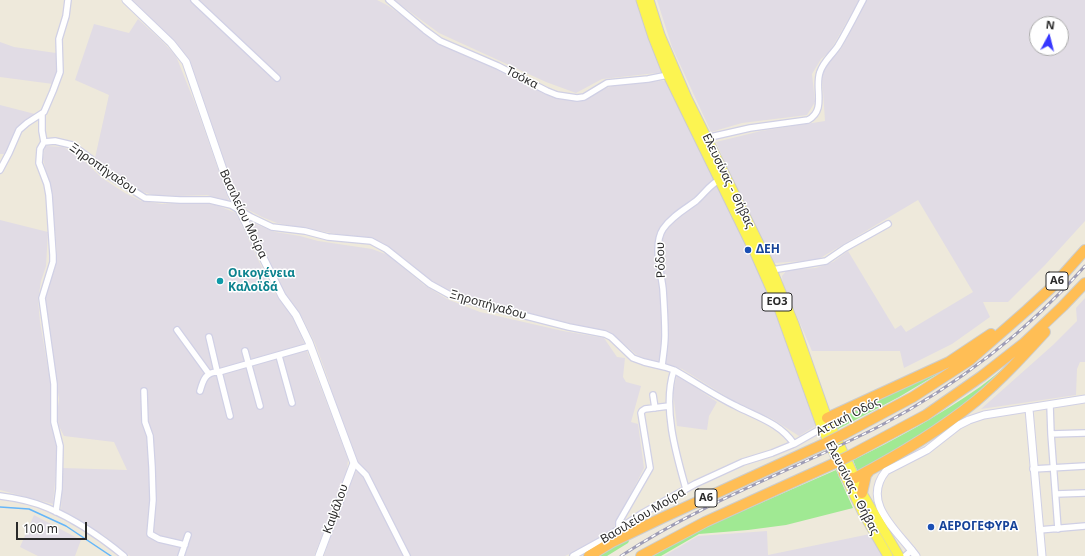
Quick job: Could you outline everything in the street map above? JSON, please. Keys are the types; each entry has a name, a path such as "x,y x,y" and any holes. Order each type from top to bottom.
{"highway":[{"name":"Αττική Οδός","path":"589,556 612,542 662,518 826,443 914,397 970,360 1052,287 1085,250"},
{"name":"Α6","path":"641,556 705,522 853,454 926,415 982,376 1022,344 1085,284"},
{"path":"844,474 850,478 855,478 870,470 930,435 977,400 1033,345 1056,319 1063,306"},
{"path":"827,418 949,362 980,342 1015,316 1027,310"},
{"path":"862,493 866,475 870,470"}],"main road":[{"name":"Ελευσίνας - Θήβας","path":"640,0 652,37 668,75 772,270 794,324 827,418 862,493 899,556"},
{"name":"Ελευσίνας - Θήβας","path":"649,0 667,52 703,139"},
{"name":"Ελευσίνας - Θήβας","path":"723,178 777,302 822,428 863,512 888,556"},
{"path":"822,428 827,418"}],"street":[{"path":"0,170 21,128 42,114 47,106 60,72 59,39 66,16 68,0"},
{"name":"Βασιλείου Μοίρα","path":"126,0 171,43 186,62 238,209 248,225 282,296 301,324 354,462"},
{"path":"194,0 277,78"},
{"name":"Τσόκα","path":"389,0 440,41 498,66 558,95 576,98 584,97 607,83 648,79 668,75"},
{"path":"703,139 750,128 808,120 812,118 817,112 819,106 818,84 820,71 837,48 863,0"},
{"path":"42,114 42,131 44,142 40,149 39,163 49,195 53,255 53,262 42,298 54,384 54,422 60,438 59,489 56,512"},
{"name":"Ξηροπήγαδου","path":"44,142 55,141 72,145 91,159 102,171 145,198 210,200 231,205 272,227 305,231 328,237 371,241 386,250 430,284 450,295 483,306 569,327 605,334 611,337 633,358 674,370 736,406 761,417 787,435 794,444"},
{"name":"Ρόδου","path":"662,366 665,336 663,291 658,250 661,233 667,224 678,214 701,196 710,186 723,178"},
{"path":"772,270 826,261 845,248 888,224"},
{"path":"176,330 209,374"},
{"path":"209,337 230,416"},
{"path":"200,391 204,378 209,374 279,356 310,346"},
{"path":"245,351 260,406"},
{"path":"279,356 292,403"},
{"path":"674,370 670,386 669,406 673,436 686,489"},
{"path":"144,391 145,422 151,444 153,500 150,534 159,539 185,545"},
{"path":"653,395 655,408"},
{"path":"905,556 914,553 887,520 879,508 877,500 876,492 878,484 886,471 927,450 959,425 969,420 984,415 1085,399"},
{"path":"1050,405 1058,529"},
{"path":"619,530 619,522 649,471 650,465 641,413 645,410 669,406"},
{"path":"1029,408 1033,469 1042,556"},
{"name":"Βασιλείου Μοίρα","path":"573,556 585,551 619,530 641,514 686,489 730,467 794,444 822,428"},
{"path":"1051,434 1085,433"},
{"path":"354,462 366,475 407,556"},
{"name":"Καψάλου","path":"319,556 354,462"},
{"path":"1033,469 1085,466"},
{"path":"1056,494 1085,493"},
{"path":"0,496 40,505 64,515 87,529 124,556"},
{"path":"1040,530 1085,526"},
{"path":"181,556 188,535"}],"shaded area":[{"path":"128,0 377,0 387,5 421,29 543,93 560,98 576,100 590,97 615,85 671,80 690,131 712,174 731,199 817,425 799,436 771,418 737,403 682,369 648,360 637,355 612,334 459,295 426,277 383,243 372,238 337,234 277,223 243,207 228,178 191,68"},
{"path":"394,0 636,0 665,72 602,79 576,93 546,82 439,33"},
{"path":"657,0 859,0 834,44 828,53 821,59 812,74 815,102 807,115 742,123 711,132 672,47"},
{"path":"866,0 1085,0 1085,221 1045,265 1008,302 983,302 990,317 952,344 904,368 900,351 812,351 783,284 782,276 787,270 816,268 833,262 848,251 895,329 901,325 906,332 973,292 918,200 817,260 774,263 745,209 716,142 761,131 825,121 822,75 826,66 841,49"},
{"path":"138,19 176,56 196,106 229,201 207,195 153,195 140,191 106,171 95,158 109,95 75,80 94,24 129,33"},
{"path":"0,42 14,47 56,53 56,75 53,84 0,77"},
{"path":"0,105 35,114 19,126 6,154 0,154"},
{"path":"45,146 63,147 77,154 102,178 125,193 141,201 162,204 194,202 216,205 236,213 273,291 290,312 302,338 348,459 347,472 314,556 130,556 105,536 61,511 63,468 127,470 114,442 64,436 59,426 57,415 59,399 43,298 55,269 57,251 52,199 43,158"},
{"path":"0,220 48,232 46,266 41,281 38,300 40,322 52,392 51,423 58,448 53,504 0,490"},
{"path":"248,221 275,232 300,236 318,241 372,249 388,255 424,285 447,299 480,312 563,331 604,338 617,357 625,358 623,377 626,382 641,386 631,422 638,424 644,468 612,531 587,546 565,556 411,556 367,472 357,462 325,383 330,384 315,343 303,319 274,275"},
{"path":"1085,298 1085,362 1080,362 1077,369 1076,395 981,409 1053,345 1077,321 1076,308"},
{"path":"677,375 717,402 709,416 707,430 677,426 673,392"},
{"path":"358,471 364,476 406,556 324,556 353,472"},
{"path":"34,515 81,540 75,556 38,556 20,547"},
{"path":"767,531 768,555 870,534 882,556 664,556 698,536"}],"green space":[{"path":"1011,361 986,387 942,422 858,473 853,460 886,444 934,417 984,384"},
{"path":"944,367 946,369 899,397 838,429 833,419"},
{"path":"836,470 853,508 786,525 699,534 661,556 653,556 699,530"},
{"path":"628,539 628,543 607,556 598,556"}],"waterway":[{"path":"0,507 29,509 66,526 111,556"}],"railway":[{"path":"621,556 652,537 715,503 846,443 878,427 935,394 989,356 1015,335 1063,290 1085,266"}],"place":[{"name":"ΔΕΗ","path":"748,250"},
{"name":"Οικογένεια Καλοϊδά","path":"220,281"},
{"name":"ΑΕΡΟΓΕΦΥΡΑ","path":"931,527"}]}
